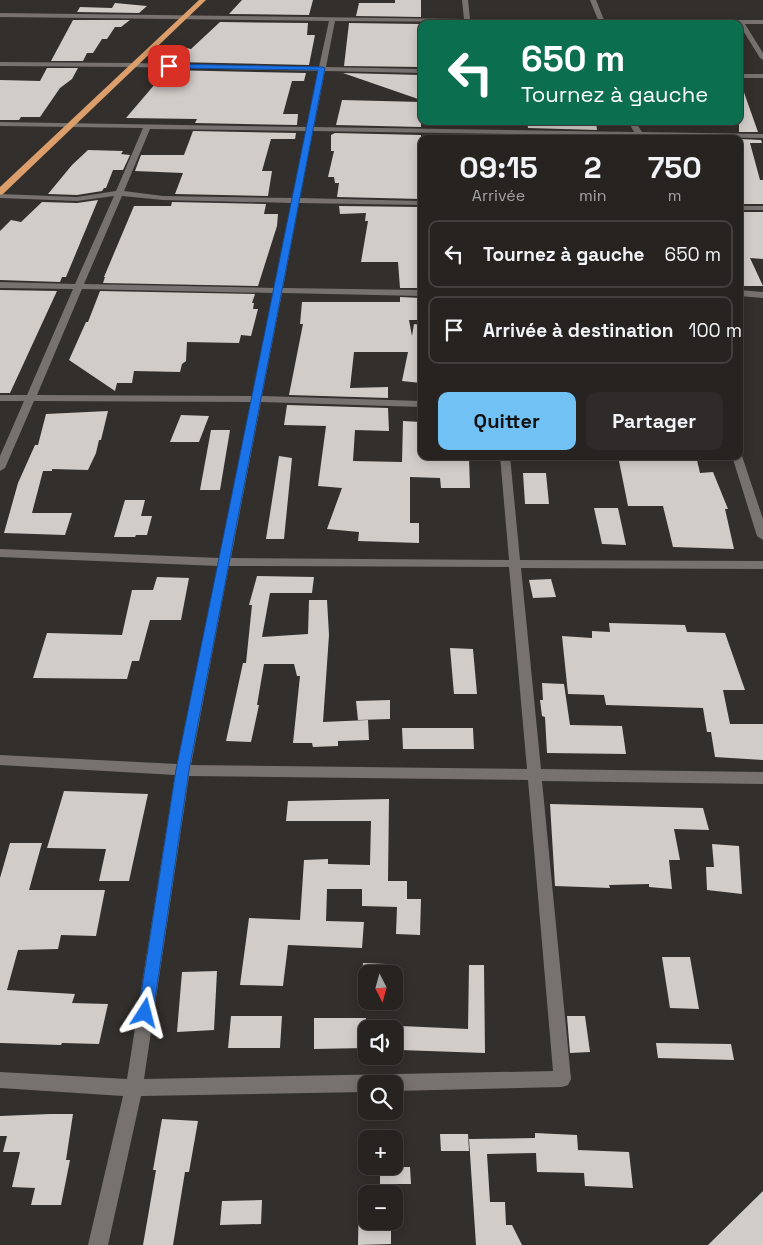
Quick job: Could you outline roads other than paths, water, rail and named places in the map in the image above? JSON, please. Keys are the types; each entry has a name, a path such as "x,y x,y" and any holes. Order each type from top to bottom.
{"highway":[{"path":"0,192 131,65 203,0"}],"street":[{"path":"465,0 467,20"},
{"path":"593,0 601,20"},
{"path":"0,14 418,21"},
{"path":"98,1245 134,1088 183,770 332,19"},
{"path":"743,22 763,22"},
{"path":"743,24 763,58"},
{"path":"0,64 418,71"},
{"path":"743,76 763,76"},
{"path":"0,124 310,128 477,135"},
{"path":"632,125 642,135"},
{"path":"0,468 148,126"},
{"path":"743,136 763,136"},
{"path":"77,199 120,193 163,198 418,203"},
{"path":"0,196 77,199 114,205 163,198"},
{"path":"743,208 763,208"},
{"path":"0,285 418,293"},
{"path":"743,293 763,295"},
{"path":"0,398 256,399 418,404"},
{"path":"0,1080 134,1088 562,1079 506,460"},
{"path":"738,460 763,536"},
{"path":"0,553 224,562 763,565"},
{"path":"0,760 183,770 763,778"}]}
